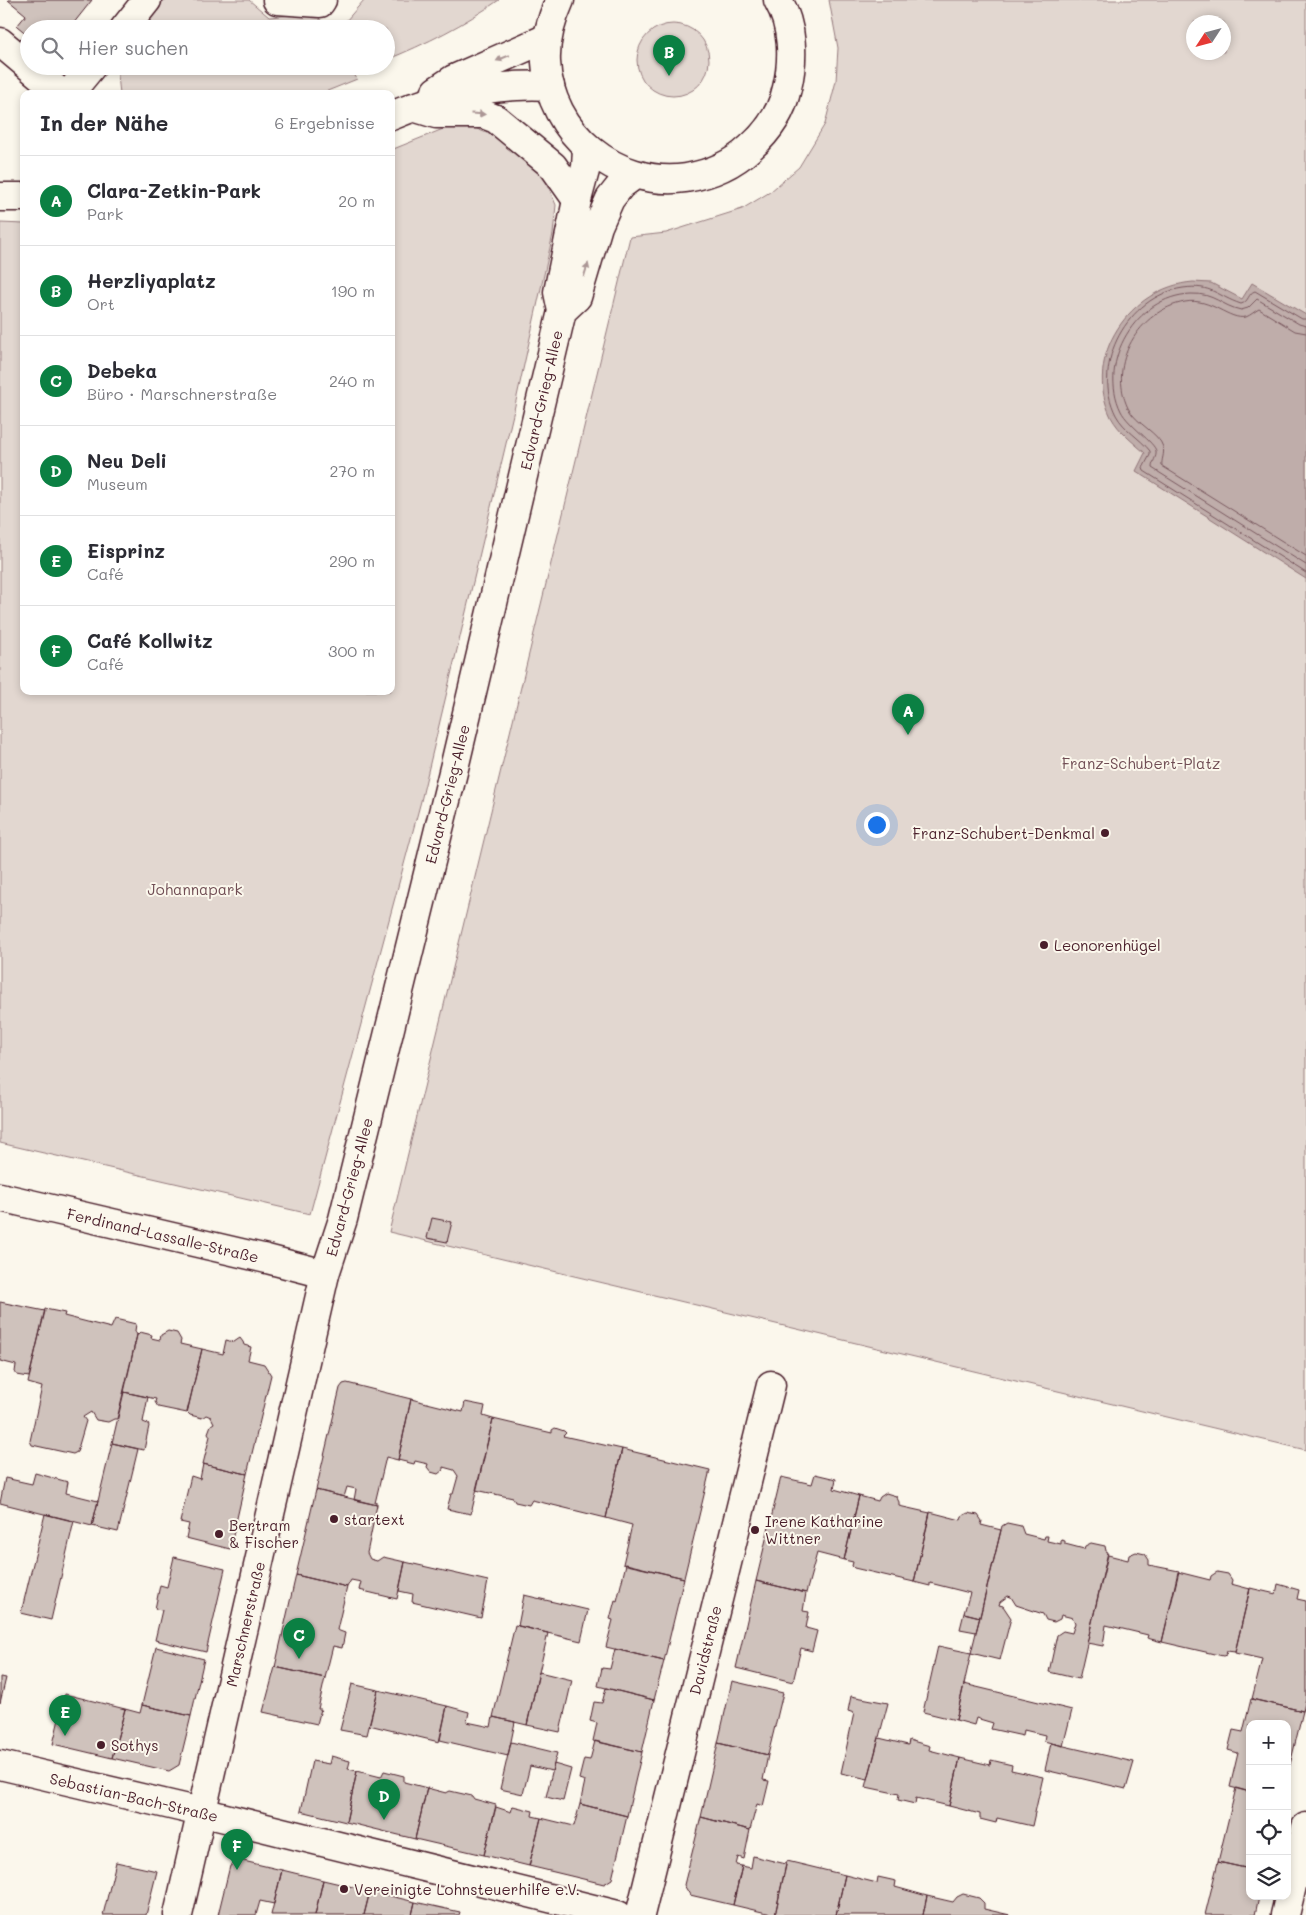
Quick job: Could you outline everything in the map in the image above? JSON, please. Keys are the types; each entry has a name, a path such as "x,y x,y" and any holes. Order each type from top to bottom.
{"main road":[{"path":"131,20 147,0"},
{"path":"277,0 320,3 322,0"},
{"path":"560,0 553,15 547,38 546,63 550,86 558,109 570,130 587,148 606,162 651,178 675,179 699,176 722,168 742,155 760,139 774,121 785,98 791,74 792,50 788,26 778,0"},
{"path":"402,112 454,79 547,38"},
{"path":"0,42 20,59"},
{"path":"39,75 57,90"},
{"path":"72,90 85,75"},
{"path":"402,112 488,87 550,86"},
{"path":"402,112 483,114 496,119 554,166 577,200"},
{"name":"Edvard-Grieg-Allee","path":"325,1274 343,1219 457,754 562,311 558,292 577,200 586,167 587,148"},
{"name":"Edvard-Grieg-Allee","path":"562,311 577,297 598,226 610,199 622,185 636,174"},
{"path":"0,197 20,197"},
{"name":"Ferdinand-Lassalle-Straße","path":"0,1197 325,1274"},
{"name":"Marschnerstraße","path":"178,1915 325,1274"},
{"name":"Davidstraße","path":"640,1915 771,1385"},
{"name":"Sebastian-Bach-Straße","path":"0,1765 201,1812 618,1915"},
{"path":"1285,1915 1306,1828"}],"green space":[{"path":"157,0 249,0 269,17 316,13 320,20 140,20"},
{"path":"364,0 499,0 445,33 395,56 395,20 347,20"},
{"name":"Franz-Schubert-Platz","path":"829,0 1306,0 1306,1450 389,1232 630,237 666,233 742,209 770,192 799,167 825,124 836,81 838,48"},
{"path":"673,24 693,30 703,40 709,60 703,80 693,90 673,96 653,90 643,80 637,60 643,40 653,30"},
{"path":"118,75 355,75 357,79 330,90 120,90"},
{"name":"Johannapark","path":"470,126 496,137 544,176 556,205 553,234 514,410 421,801 310,1214 0,1143 0,223 20,224 20,695 395,695 395,148 448,127"}],"water":[{"path":"1193,282 1211,283 1242,299 1252,283 1306,315 1306,579 1136,471 1145,453 1122,432 1111,417 1104,394 1103,371 1108,349 1118,329 1132,311 1150,297 1170,287"}],"building":[{"path":"8,0 92,0 76,20 22,20 26,15"},
{"path":"432,1218 452,1222 447,1242 427,1238"},
{"path":"0,1302 45,1311 29,1377 17,1375 15,1372 16,1365 0,1361"},
{"path":"45,1309 65,1313 64,1316 111,1328 115,1319 136,1324 135,1331 137,1335 117,1419 108,1422 96,1420 91,1412 83,1417 86,1421 77,1452 73,1454 32,1445 30,1441 42,1387 28,1383"},
{"path":"168,1331 177,1333 181,1340 180,1344 202,1349 187,1413 158,1407 155,1402 156,1399 124,1392 137,1335 140,1332 152,1335 151,1338 160,1340 161,1335"},
{"path":"240,1338 244,1345 251,1347 248,1360 264,1364 271,1375 247,1474 203,1464 210,1436 208,1433 211,1425 214,1423 211,1417 206,1415 202,1418 190,1415 187,1412 202,1349 223,1354 226,1340 234,1342"},
{"path":"347,1383 411,1399 398,1460 386,1457 375,1503 377,1505 354,1500 356,1489 347,1487 344,1497 316,1490 340,1388 343,1384"},
{"path":"124,1392 148,1397 143,1422 149,1426 144,1450 112,1443"},
{"path":"411,1399 463,1412 465,1402 485,1406 483,1416 493,1419 471,1514 447,1509 458,1476 454,1470 443,1467 443,1470 438,1474 431,1472 427,1467 428,1464 415,1461 414,1464 398,1460"},
{"path":"493,1419 552,1433 552,1430 555,1428 564,1431 566,1433 563,1436 622,1449 606,1518 532,1500 529,1505 515,1502 513,1498 476,1490"},
{"path":"112,1443 138,1449 118,1532 92,1526"},
{"path":"622,1449 710,1470 684,1578 623,1564 632,1525 606,1518"},
{"path":"203,1464 247,1474 230,1549 186,1538 189,1524 180,1522 191,1476 200,1479"},
{"path":"35,1473 68,1482 66,1493 98,1501 92,1526 0,1503 5,1478 32,1484"},
{"path":"815,1474 836,1479 834,1489 859,1496 844,1560 817,1553 806,1593 756,1581 781,1477 812,1484"},
{"path":"316,1490 377,1505 367,1553 370,1559 377,1561 383,1557 405,1562 397,1599 359,1590 361,1582 351,1580 347,1587 296,1575"},
{"path":"886,1493 896,1496 899,1506 930,1513 914,1582 854,1568 852,1566 853,1562 844,1560 859,1496 878,1501"},
{"path":"930,1512 961,1520 962,1516 968,1513 978,1515 982,1521 981,1525 1001,1530 980,1617 964,1613 970,1593 930,1583 930,1586 914,1582"},
{"path":"45,1514 74,1521 51,1620 21,1613"},
{"path":"1007,1523 1021,1526 1024,1534 1044,1539 1045,1536 1048,1536 1047,1541 1061,1544 1061,1540 1065,1541 1065,1544 1084,1549 1085,1546 1091,1543 1105,1546 1108,1552 1079,1679 1049,1672 1057,1635 1063,1631 1072,1633 1075,1623 1073,1618 1061,1615 1060,1619 1054,1622 1046,1620 1043,1614 1016,1605 1011,1597 1008,1596 999,1605 1003,1606 1011,1618 1000,1660 971,1653 1002,1526"},
{"path":"1136,1552 1145,1554 1149,1560 1149,1565 1179,1571 1162,1642 1147,1638 1148,1635 1106,1625 1103,1646 1087,1643 1108,1555 1128,1560 1129,1555"},
{"path":"174,1557 225,1569 206,1652 155,1640 162,1610 155,1609 160,1585 167,1587"},
{"path":"405,1562 488,1581 481,1618 412,1602 413,1594 399,1591"},
{"path":"626,1564 684,1578 664,1661 606,1647 613,1620 610,1619 615,1600 617,1601"},
{"path":"1178,1572 1210,1580 1211,1576 1217,1572 1228,1574 1232,1580 1231,1584 1250,1589 1235,1652 1227,1651 1226,1655 1223,1656 1162,1642"},
{"path":"296,1575 347,1587 337,1630 345,1633 342,1648 333,1646 325,1678 275,1667"},
{"path":"756,1581 806,1593 803,1611 809,1612 806,1628 817,1631 812,1651 801,1648 793,1682 736,1668"},
{"path":"1278,1584 1299,1590 1297,1599 1306,1601 1306,1699 1303,1711 1252,1699 1262,1659 1235,1653 1250,1588 1276,1594"},
{"path":"524,1595 588,1610 581,1641 518,1626"},
{"path":"964,1613 980,1617 976,1632 960,1629"},
{"path":"515,1625 548,1633 527,1725 493,1717"},
{"path":"938,1646 971,1653 956,1720 923,1712"},
{"path":"156,1647 204,1659 191,1716 142,1705"},
{"path":"615,1649 664,1661 654,1700 598,1686 602,1668 610,1669"},
{"path":"275,1667 325,1678 318,1709 321,1709 317,1724 263,1712"},
{"path":"539,1672 572,1680 560,1732 527,1725"},
{"path":"0,1677 6,1678 0,1703"},
{"path":"732,1681 783,1693 768,1755 718,1743"},
{"path":"352,1684 378,1690 367,1735 340,1730"},
{"path":"964,1684 1072,1710 1063,1746 1044,1741 1045,1735 1024,1730 1023,1736 991,1729 993,1723 976,1718 974,1725 956,1720"},
{"path":"606,1688 654,1700 642,1752 593,1741 597,1723 590,1721 594,1702 602,1703"},
{"path":"378,1690 447,1706 439,1742 369,1725"},
{"path":"65,1694 125,1709 112,1758 53,1744"},
{"path":"851,1696 888,1703 868,1779 841,1773 854,1713 848,1711"},
{"path":"1251,1699 1303,1711 1291,1760 1291,1720 1246,1720 1246,1791 1230,1787 1238,1753 1228,1750 1233,1730 1243,1732"},
{"path":"142,1705 191,1716 179,1765 169,1771 112,1758 125,1709 140,1713"},
{"path":"447,1706 469,1712 467,1722 491,1727 493,1717 515,1722 508,1756 440,1740"},
{"path":"879,1738 908,1745 909,1740 930,1746 929,1750 960,1758 949,1806 916,1798 915,1804 898,1800 899,1794 866,1787"},
{"path":"595,1741 642,1752 627,1816 580,1804 585,1781 579,1779 584,1759 590,1760"},
{"path":"511,1742 557,1753 552,1771 530,1766 523,1794 500,1789"},
{"path":"718,1743 768,1755 763,1780 769,1781 763,1806 757,1804 750,1830 701,1817"},
{"path":"1051,1743 1134,1762 1126,1789 1045,1770"},
{"path":"331,1756 350,1761 348,1769 357,1771 346,1822 301,1811 312,1761 329,1764"},
{"path":"960,1758 990,1765 991,1760 1012,1765 1011,1770 1043,1777 1032,1826 997,1818 996,1823 980,1819 980,1814 949,1806"},
{"path":"554,1764 571,1769 563,1801 546,1797"},
{"path":"357,1771 381,1777 384,1771 404,1776 404,1782 427,1788 415,1839 346,1822"},
{"path":"427,1788 446,1793 450,1791 472,1796 474,1799 496,1805 484,1855 415,1839"},
{"path":"1236,1788 1246,1791 1246,1868 1218,1862"},
{"path":"580,1804 627,1816 612,1879 604,1884 529,1866 541,1818 574,1826"},
{"path":"513,1806 533,1811 532,1816 541,1818 529,1866 484,1855 496,1807 511,1812"},
{"path":"701,1817 750,1830 744,1859 738,1857 736,1865 742,1866 733,1905 690,1895 684,1885"},
{"path":"753,1856 786,1864 775,1915 733,1905 742,1866 751,1868"},
{"path":"239,1860 282,1870 274,1904 260,1901 256,1915 218,1915 230,1866"},
{"path":"787,1861 845,1875 836,1915 775,1915"},
{"path":"116,1862 157,1871 146,1915 103,1915"},
{"path":"1218,1862 1246,1868 1246,1900 1258,1900 1255,1915 1205,1915"},
{"path":"282,1870 323,1880 315,1915 271,1915"},
{"path":"845,1875 877,1883 878,1877 896,1881 895,1887 927,1896 923,1915 836,1915"},
{"path":"323,1880 370,1891 364,1915 315,1915"},
{"path":"370,1891 415,1902 412,1915 364,1915"},
{"path":"963,1894 979,1898 984,1903 984,1909 1010,1915 923,1915 927,1896 953,1902"},
{"path":"415,1902 460,1912 459,1915 412,1915"}],"place":[{"name":"Herzliyaplatz","path":"669,76"},
{"name":"Clara-Zetkin-Park","path":"908,735"},
{"name":"Franz-Schubert-Denkmal","path":"1105,833"},
{"name":"Leonorenhügel","path":"1044,945"},
{"name":"startext","path":"334,1519"},
{"name":"Irene Katharine Wittner","path":"755,1530"},
{"name":"Bertram & Fischer","path":"219,1534"},
{"name":"Debeka","path":"299,1659"},
{"name":"Eisprinz","path":"65,1736"},
{"name":"Sothys","path":"101,1745"},
{"name":"Neu Deli","path":"384,1820"},
{"name":"Café Kollwitz","path":"237,1870"},
{"name":"Vereinigte Lohnsteuerhilfe e.V.","path":"344,1889"}]}
